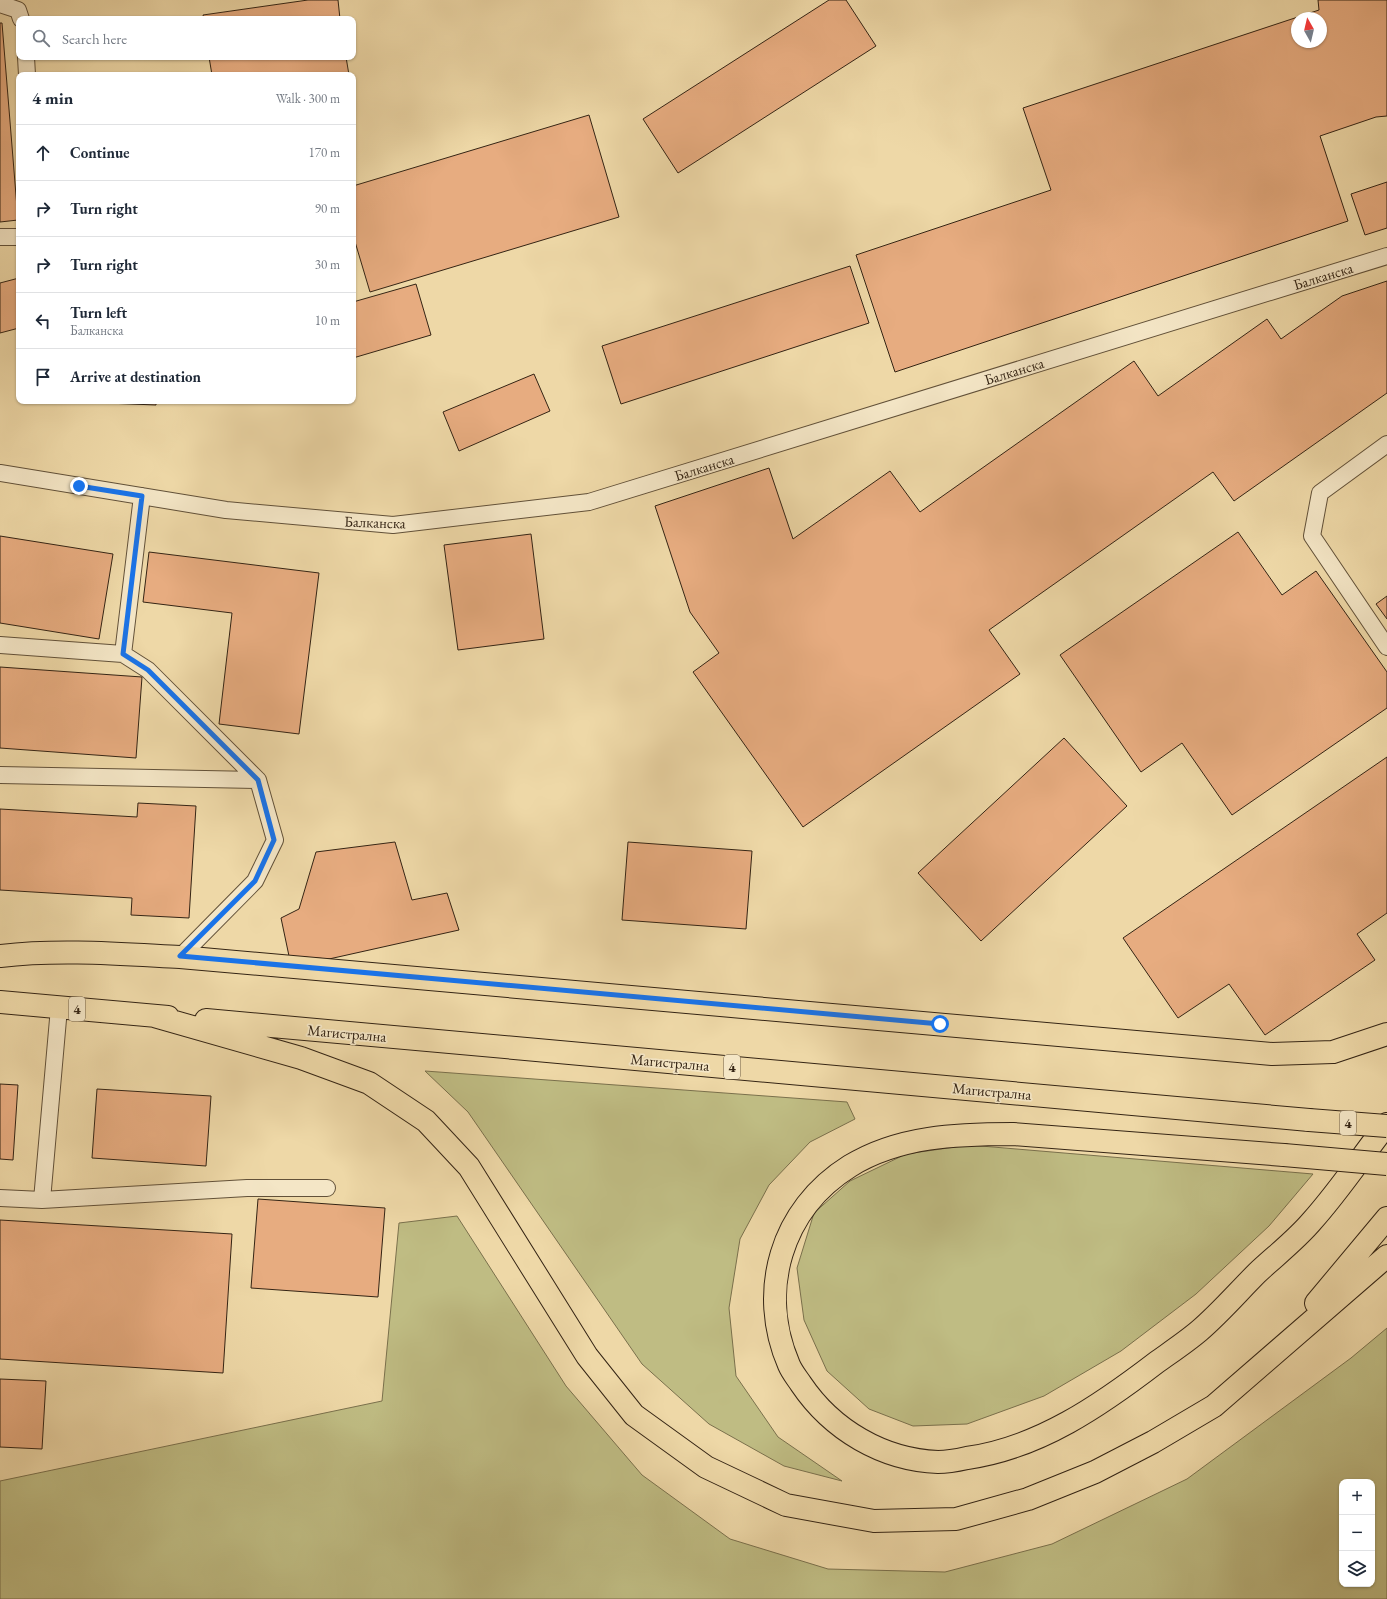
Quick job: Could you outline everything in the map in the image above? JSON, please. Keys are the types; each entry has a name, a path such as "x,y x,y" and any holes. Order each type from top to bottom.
{"main road":[{"path":"0,956 17,954 180,956 1272,1054 1333,1052 1387,1034"},
{"name":"Магистрална","path":"0,1002 1309,1120 1387,1125"},
{"path":"154,1016 301,1058 369,1083 426,1121 469,1168 587,1356 634,1415 706,1467 786,1505 874,1521 956,1519 1028,1499 1096,1472 1153,1442 1214,1406 1387,1256"},
{"path":"1387,1125 1312,1221 1198,1332 1079,1417 1026,1442 991,1455 940,1462 910,1458 877,1448 848,1432 823,1412 789,1366 779,1334 774,1303 778,1267 787,1235 804,1207 825,1185 851,1165 887,1148 931,1137 973,1134 1013,1134 1284,1155 1387,1164"},
{"path":"1275,1354 1387,1218"}],"lane":[{"path":"0,4 18,10 20,16"},
{"path":"26,60 27,72"},
{"path":"0,237 16,236"},
{"name":"Балканска","path":"0,473 226,510 393,526 589,502 1387,256"},
{"path":"1387,444 1320,493 1312,536 1387,647"},
{"path":"123,654 142,496"},
{"path":"0,645 123,654 148,670 258,780 274,840 255,881 180,956"},
{"path":"0,775 258,780"},
{"path":"42,1200 59,1008"},
{"path":"0,1198 42,1200 248,1188 327,1188"}],"shaded area":[{"path":"425,1071 847,1102 855,1119 810,1142 769,1185 740,1239 729,1308 736,1376 778,1437 842,1481 784,1466 709,1424 642,1364 468,1112"},
{"path":"969,1145 1313,1174 1269,1226 1196,1294 1121,1351 1044,1396 967,1424 913,1426 869,1409 827,1371 804,1320 797,1268 814,1213 850,1181 906,1154"},
{"path":"457,1216 566,1386 642,1475 730,1539 828,1569 945,1572 1052,1544 1187,1479 1351,1358 1387,1328 1387,1599 0,1599 0,1481 382,1401 399,1223"}],"building":[{"path":"308,0 338,0 340,16 203,16"},
{"path":"829,0 846,0 876,46 678,173 643,119"},
{"path":"1318,0 1387,0 1387,116 1376,117 1320,136 1348,221 895,372 856,255 1051,190 1023,108 1291,19 1291,48 1327,48 1327,12 1313,12 1319,10"},
{"path":"0,23 2,23 16,195 16,220 0,222"},
{"path":"210,60 346,60 348,72 212,72"},
{"path":"589,115 619,217 370,292 356,245 356,185"},
{"path":"1387,182 1387,228 1365,235 1351,194"},
{"path":"850,266 869,323 621,404 602,346"},
{"path":"16,279 16,329 0,333 0,283"},
{"path":"1387,281 1387,393 1234,501 1213,472 989,630 1020,674 803,827 693,672 719,653 690,612 655,506 769,468 793,539 890,471 920,512 1134,361 1158,396 1267,319 1281,339 1342,296"},
{"path":"416,284 431,335 356,357 356,301"},
{"path":"534,374 550,411 459,451 443,412"},
{"path":"131,404 156,404 156,405"},
{"path":"1238,532 1282,595 1316,571 1387,672 1387,708 1232,815 1182,743 1141,772 1060,655"},
{"path":"531,534 544,639 458,650 444,545"},
{"path":"0,536 113,554 99,639 0,623"},
{"path":"149,552 319,573 299,734 219,724 232,613 143,602"},
{"path":"1387,596 1387,619 1376,604"},
{"path":"0,667 142,677 136,758 0,748"},
{"path":"1064,738 1127,806 981,941 918,873"},
{"path":"1387,757 1387,913 1357,934 1375,960 1265,1035 1229,984 1178,1018 1123,938"},
{"path":"138,803 196,806 189,918 131,915 132,898 0,890 0,809 137,817"},
{"path":"395,842 412,900 447,893 459,930 329,959 289,956 281,918 299,909 316,852"},
{"path":"628,842 752,851 746,929 622,920"},
{"path":"0,1084 18,1085 13,1160 0,1159"},
{"path":"97,1089 211,1096 206,1166 92,1158"},
{"path":"258,1199 385,1208 378,1297 251,1288"},
{"path":"0,1220 232,1234 223,1373 0,1359"},
{"path":"0,1379 46,1381 42,1449 0,1447"}],"route":[{"path":"79,486 142,496 123,654 148,670 258,780 274,840 255,881 180,956 940,1024"}]}
